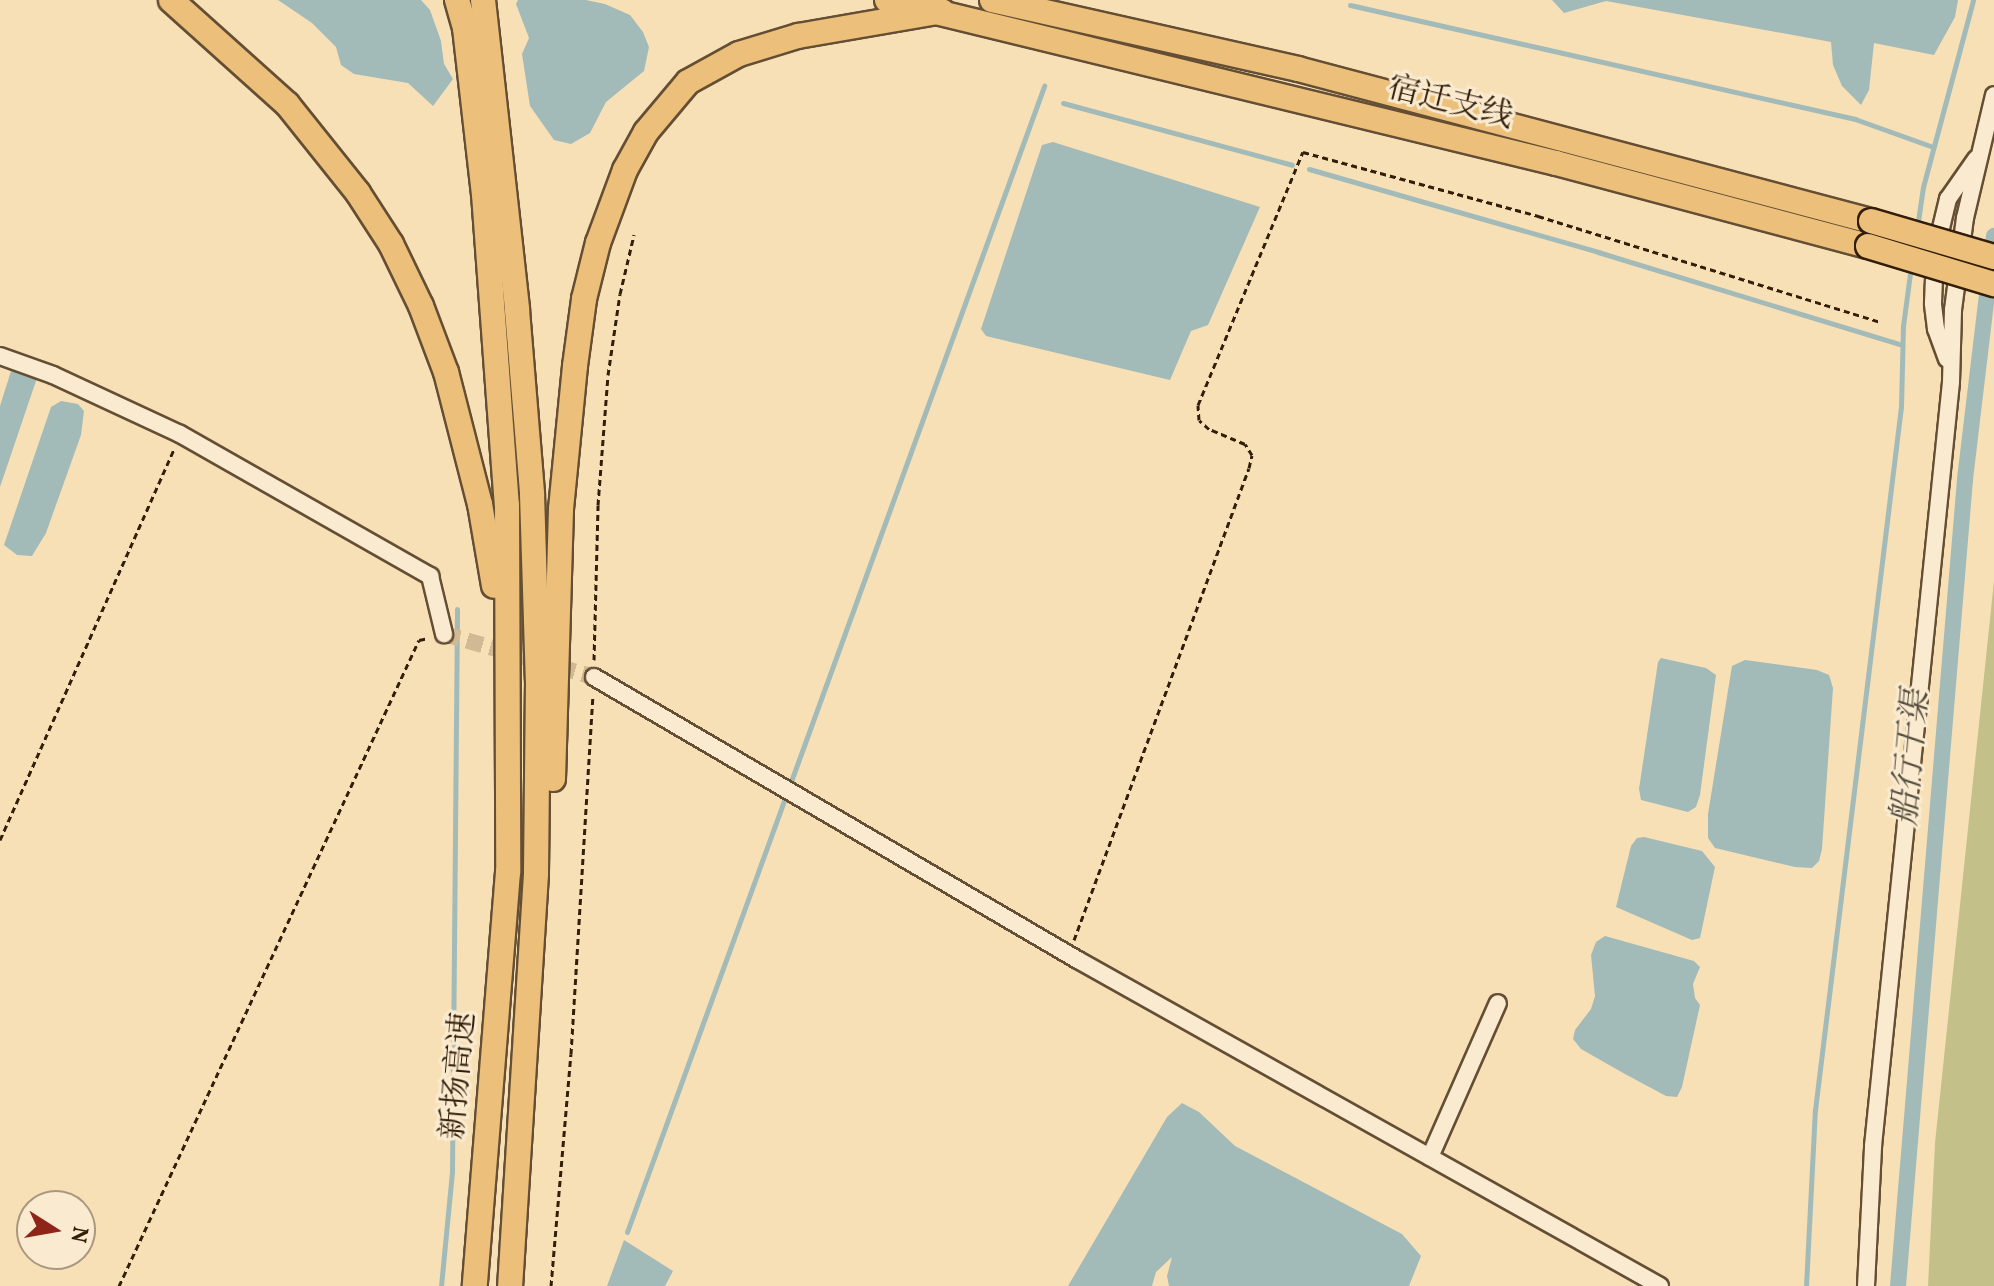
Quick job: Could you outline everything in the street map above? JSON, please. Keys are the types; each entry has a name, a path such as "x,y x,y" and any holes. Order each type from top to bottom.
{"highway":[{"path":"171,0 247,65 287,104 325,149 391,244 421,306 461,421 492,560 508,872"},
{"path":"457,0 465,28 479,149 507,505 508,872"},
{"path":"483,0 517,310 532,494 538,681 536,874 526,1051"},
{"name":"宿迁支线","path":"887,0 1571,167 1868,246 1994,284"},
{"name":"宿迁支线","path":"992,0 1313,73 1871,221 1994,257"},
{"path":"526,1051 550,874 561,509 575,366 584,299 598,243 625,170 646,132 688,82 739,54 798,36 942,11"},
{"name":"新扬高速","path":"475,1286 508,872"},
{"name":"新扬高速","path":"510,1286 526,1051"}],"street":[{"path":"1866,1286 1873,1146 1951,369 1953,310 1965,218 1994,95"},
{"path":"1951,369 1936,329 1933,303 1935,253 1948,199 1979,154"},
{"path":"0,356 53,375 180,434 430,576 444,634"},
{"path":"594,677 1068,954 1660,1286"},
{"path":"1430,1157 1498,1003"}],"path":[{"path":"1068,954 1249,468 1252,455 1245,444 1209,429 1199,420 1198,405 1303,152 1538,216 1880,322"},
{"path":"551,1286 571,1054 594,677 598,505 608,375 620,294 634,235"},
{"path":"0,840 180,434"},
{"path":"119,1286 419,640 444,634"}],"shaded area":[{"path":"1994,581 1994,1286 1928,1286 1935,1143"}],"water":[{"path":"278,0 421,0 430,10 441,41 444,64 453,79 433,106 408,83 354,74 341,65 336,47 312,23"},
{"path":"518,0 586,0 605,4 630,15 643,32 649,47 644,71 606,102 590,133 571,144 554,140 530,106 522,54 529,38 516,4"},
{"path":"1552,0 1958,0 1955,17 1934,55 1874,43 1869,90 1861,105 1842,86 1833,65 1831,42 1606,1 1564,13"},
{"path":"1053,142 1260,207 1208,325 1191,331 1170,380 986,336 981,329 1042,145"},
{"path":"11,371 37,378 0,487 0,406"},
{"path":"61,401 78,404 84,411 81,435 46,533 32,556 17,555 4,545 51,407"},
{"path":"1661,658 1706,668 1716,675 1700,795 1696,807 1688,812 1641,800 1639,789"},
{"path":"1745,660 1817,670 1829,675 1833,688 1822,849 1819,861 1812,868 1795,867 1715,848 1708,838 1708,814 1732,666"},
{"path":"1637,838 1702,851 1715,867 1700,938 1692,940 1616,907 1631,846"},
{"path":"1605,936 1694,961 1700,967 1693,984 1695,998 1700,1005 1682,1087 1677,1097 1666,1096 1625,1074 1581,1049 1573,1039 1575,1030 1591,1009 1595,996 1591,955 1596,942"},
{"path":"1182,1103 1199,1112 1235,1146 1402,1234 1421,1256 1409,1286 1169,1286 1167,1276 1172,1257 1156,1272 1152,1286 1068,1286 1167,1117"},
{"path":"624,1240 673,1271 665,1286 607,1286"}],"waterway":[{"path":"1917,228 1923,187 1973,0"},
{"path":"1350,5 1855,119 1933,147"},
{"path":"627,1232 1044,86"},
{"path":"1063,103 1292,165"},
{"path":"1309,169 1598,252 1902,345"},
{"name":"船行干渠","path":"1898,1286 1965,479 1994,236"},
{"path":"1806,1286 1815,1110 1901,407 1903,326 1911,266"},
{"path":"441,1286 452,1172 457,609"}],"tunnel":[{"path":"444,634 594,677"}]}
